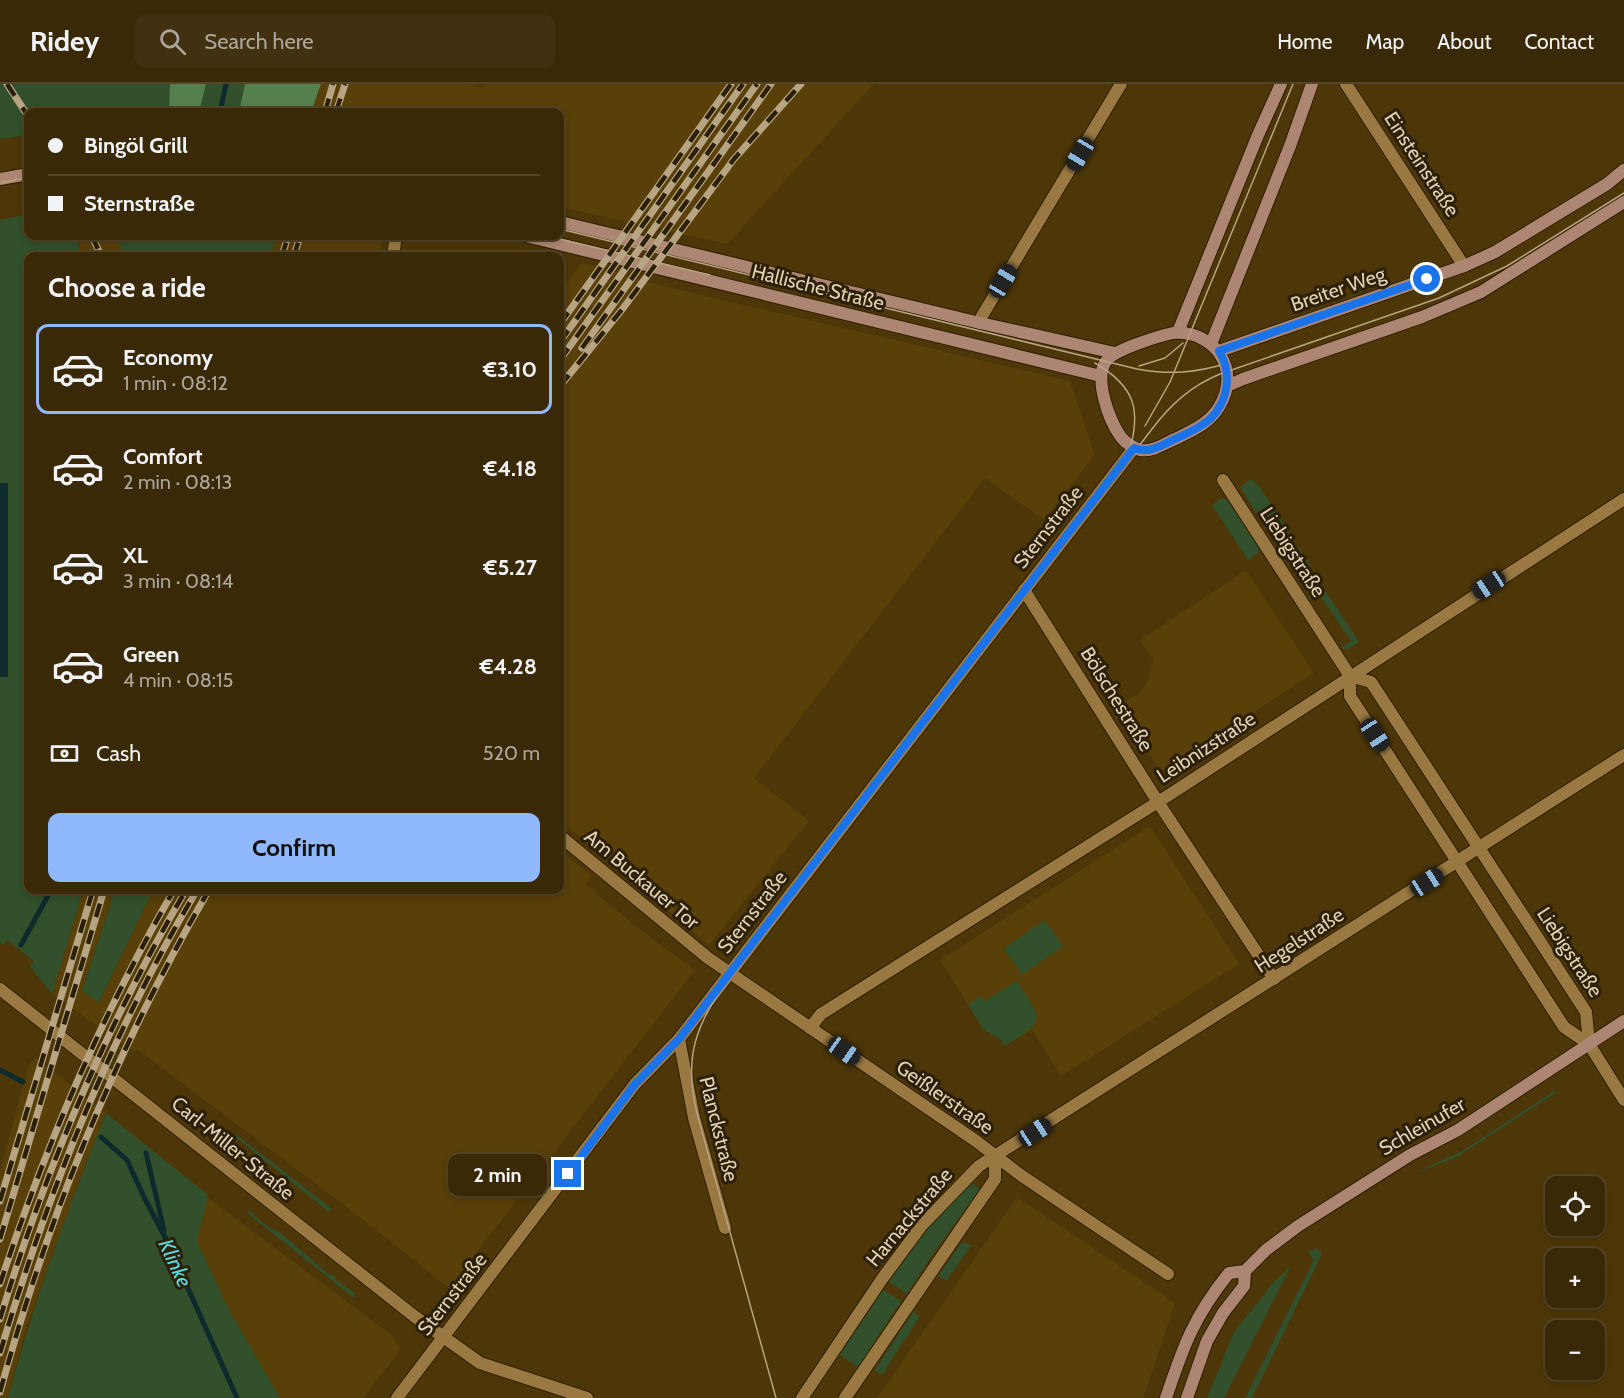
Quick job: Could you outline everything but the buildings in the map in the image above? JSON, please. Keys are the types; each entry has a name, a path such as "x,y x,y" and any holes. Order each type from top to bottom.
{"main road":[{"path":"1178,332 1281,84"},
{"path":"1215,347 1312,84"},
{"name":"Breiter Weg","path":"1215,347 1464,266 1495,252 1607,184 1624,170"},
{"path":"0,179 24,175"},
{"path":"1227,387 1243,379 1414,319 1481,292 1624,202"},
{"name":"Hallische Straße","path":"564,223 980,323 1115,353"},
{"name":"Hallische Straße","path":"542,240 1101,376"},
{"path":"1178,332 1197,336 1215,347 1227,371 1227,387 1220,406 1203,424 1150,450 1134,448 1125,441 1116,428 1106,404 1101,376 1104,364 1115,353 1161,335 1178,332"},
{"name":"Schleinufer","path":"1166,1398 1186,1338 1205,1304 1229,1273 1245,1271 1266,1250 1298,1226 1410,1155 1458,1130 1624,1021"},
{"name":"Schleinufer","path":"1187,1398 1203,1351 1223,1313 1244,1286 1245,1271"}],"street":[{"path":"980,323 982,316 1121,84"},
{"name":"Einsteinstraße","path":"1346,84 1464,266"},
{"name":"Sternstraße","path":"397,1398 498,1268 635,1084 679,1039 1134,448"},
{"name":"Liebigstraße","path":"1223,480 1350,676 1350,696 1564,1027 1589,1044"},
{"name":"Leibnizstraße","path":"810,1028 821,1014 1158,802 1624,499"},
{"name":"Bölschestraße","path":"1024,590 1158,802 1274,979"},
{"name":"Liebigstraße","path":"1350,676 1371,682 1479,847 1586,1012 1589,1044"},
{"name":"Hegelstraße","path":"995,1157 1624,755"},
{"name":"Am Buckauer Tor","path":"564,839 679,935 729,973"},
{"name":"Geißlerstraße","path":"729,973 1168,1274"},
{"name":"Carl-Miller-Straße","path":"0,989 414,1316 480,1363 587,1398"},
{"name":"Planckstraße","path":"679,1039 694,1118 725,1228"},
{"path":"1589,1044 1624,1100"},
{"path":"846,1398 995,1179 995,1157"},
{"name":"Harnackstraße","path":"802,1398 882,1279 922,1225 979,1166 995,1157"}],"shaded area":[{"path":"321,84 465,84 481,88 487,84 874,84 727,244 564,208 564,108 312,108"},
{"path":"77,240 118,240 123,252 81,252"},
{"path":"276,240 381,240 380,252 271,252"},
{"path":"582,262 663,286 1070,381 1095,455 1044,520 985,478 754,778 809,821 709,945 564,823 564,288"},
{"path":"1246,570 1314,673 1161,772 1119,706 1139,693 1150,674 1153,660 1140,640"},
{"path":"1150,826 1239,964 1061,1076 1032,1030 1004,1046 1001,1040 983,1029 940,960"},
{"path":"564,854 592,876 586,884 606,902 695,970 449,1288 353,1212 137,1049 135,1052 52,994 82,894 114,894 82,991 99,1002 151,894 564,894"},
{"path":"36,1058 106,1113 25,1332 8,1398 0,1398 0,1170 29,1064"},
{"path":"159,1161 390,1334 401,1349 363,1398 267,1398"},
{"path":"1018,1198 1175,1303 1143,1398 877,1398 1015,1200"}],"green space":[{"path":"0,84 321,84 312,108 24,108 24,136 0,139"},
{"path":"170,84 206,84 200,108 169,108"},
{"path":"245,84 321,84 312,108 240,108"},
{"path":"24,215 24,240 77,240 81,252 24,252 24,894 82,894 52,994 30,966 34,961 7,940 3,945 0,942 0,220"},
{"path":"118,240 276,240 271,252 123,252"},
{"path":"1251,479 1259,486 1295,541 1280,550 1240,487"},
{"path":"1222,498 1227,500 1259,548 1258,553 1248,560 1212,505"},
{"path":"1298,547 1311,566 1297,575 1284,556"},
{"path":"1317,578 1359,642 1347,650 1341,648 1351,641 1319,594 1309,600 1309,587"},
{"path":"114,894 151,894 99,1002 82,991"},
{"path":"1045,920 1063,946 1022,975 1004,948"},
{"path":"1017,981 1036,1013 1036,1019 1028,1031 1004,1046 1001,1040 983,1029 968,1005 981,996 985,1001"},
{"path":"1554,1091 1556,1093 1455,1158 1413,1174 1464,1150"},
{"path":"106,1113 208,1195 197,1241 228,1308 280,1398 8,1398 53,1254"},
{"path":"236,1134 332,1209 329,1212 234,1136"},
{"path":"971,1183 980,1189 907,1294 888,1281 924,1232"},
{"path":"249,1211 278,1231 330,1275 336,1277 335,1279 355,1293 354,1298 247,1213"},
{"path":"961,1243 972,1245 946,1281 938,1276"},
{"path":"1317,1248 1322,1254 1252,1398 1245,1398 1314,1260 1308,1252"},
{"path":"1291,1266 1224,1398 1207,1398 1234,1332 1273,1283"},
{"path":"882,1289 901,1301 858,1367 837,1353"},
{"path":"913,1312 920,1316 882,1375 875,1370"}],"water":[{"path":"0,483 8,483 8,677 0,677"}],"waterway":[{"path":"221,108 226,84"},
{"path":"21,945 49,894"},
{"name":"Klinke","path":"0,1070 23,1082"},
{"name":"Klinke","path":"101,1137 127,1160 166,1239 237,1398"},
{"path":"146,1153 164,1230"}],"tram line":[{"path":"1145,426 1170,382 1293,84"},
{"path":"0,183 24,178"},
{"path":"776,1398 694,1099 693,1052 702,1023 719,993 1152,429 1182,397 1200,384 1220,374 1439,298 1507,266 1624,193"},
{"path":"564,230 1137,369 1182,372 1228,363"},
{"path":"564,240 710,275"},
{"path":"1139,366 1165,358 1183,343"},
{"path":"1095,363 1119,381 1132,402 1135,426 1128,456"}],"railway":[{"path":"7,84 24,110"},
{"path":"326,108 333,84"},
{"path":"337,108 345,84"},
{"path":"564,318 731,84"},
{"path":"564,336 743,84"},
{"path":"564,354 757,84"},
{"path":"582,348 771,84"},
{"path":"564,381 624,307 734,159 801,84"},
{"path":"94,240 99,252"},
{"path":"283,252 287,240"},
{"path":"295,252 299,240"},
{"path":"0,1201 92,894"},
{"path":"0,1239 103,894"},
{"path":"0,1284 36,1182 77,1082 123,985 172,894"},
{"path":"0,1319 37,1208 80,1099 130,993 184,894"},
{"path":"0,1353 39,1233 84,1115 137,1000 195,894"},
{"path":"0,1392 40,1261 88,1134 144,1010 207,894"}],"route":[{"path":"568,1174 635,1084 679,1039 1134,448 1144,451 1157,447 1200,426 1215,413 1227,387 1226,364 1219,351 1427,279"}]}
